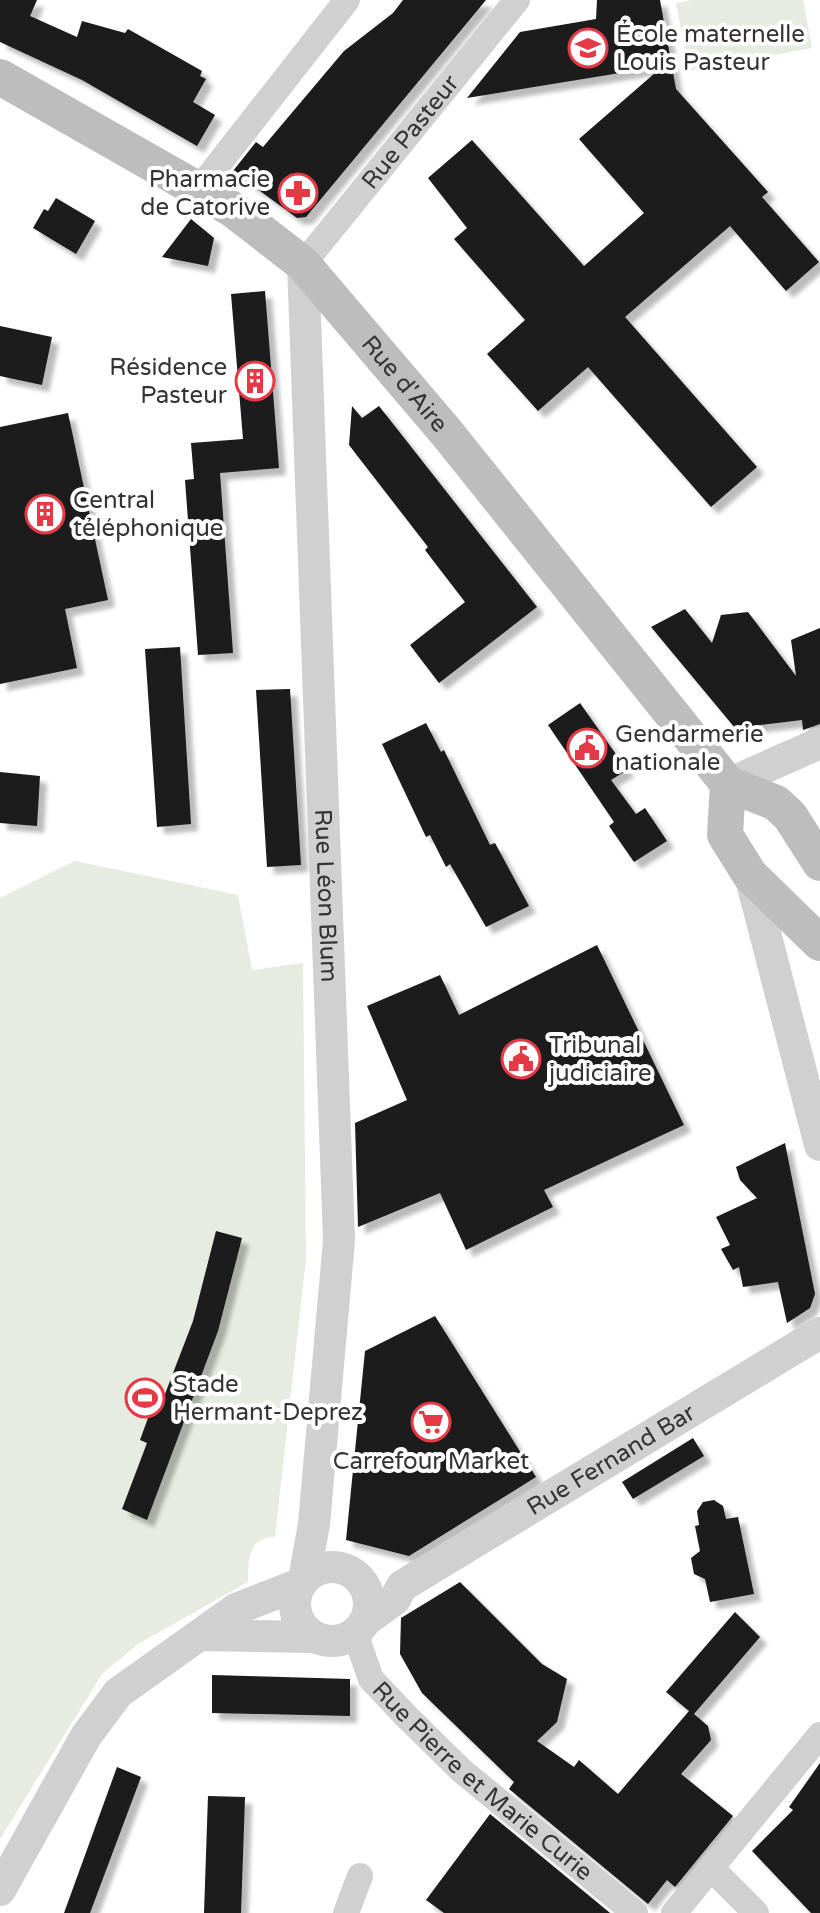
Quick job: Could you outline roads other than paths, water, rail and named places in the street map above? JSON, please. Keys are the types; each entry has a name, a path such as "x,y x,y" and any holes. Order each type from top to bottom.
{"main road":[{"name":"Rue d'Aire","path":"0,77 199,189 286,247 446,432 728,784"},
{"path":"819,869 790,816 776,803 728,784 725,835 750,875 820,943"}],"street":[{"path":"199,189 347,0"},
{"name":"Rue Pasteur","path":"303,264 517,0"},
{"name":"Rue Léon Blum","path":"303,264 339,1240 314,1524 323,1576"},
{"path":"728,784 820,743"},
{"path":"750,875 820,1145"},
{"name":"Rue Fernand Bar","path":"360,1627 395,1599 402,1586 820,1333"},
{"path":"0,1890 100,1716 118,1693 236,1609 323,1576 372,1576 402,1586"},
{"path":"200,1635 314,1637 335,1641 360,1627 369,1597 323,1576"},
{"path":"314,1637 297,1619 295,1595 323,1576"},
{"name":"Rue Pierre et Marie Curie","path":"360,1627 371,1679 407,1717 462,1771 635,1913"},
{"path":"674,1913 738,1839 820,1735"},
{"path":"712,1869 756,1913"},
{"path":"346,1913 360,1876"}],"place":[{"name":"École maternelle Louis Pasteur","path":"588,48"},
{"name":"Pharmacie de Catorive","path":"298,193"},
{"name":"Résidence Pasteur","path":"255,381"},
{"name":"Central téléphonique","path":"45,514"},
{"name":"Gendarmerie nationale","path":"587,748"},
{"name":"Tribunal judiciaire","path":"521,1059"},
{"name":"Stade Hermant-Deprez","path":"145,1398"},
{"name":"Carrefour Market","path":"431,1422"}]}
